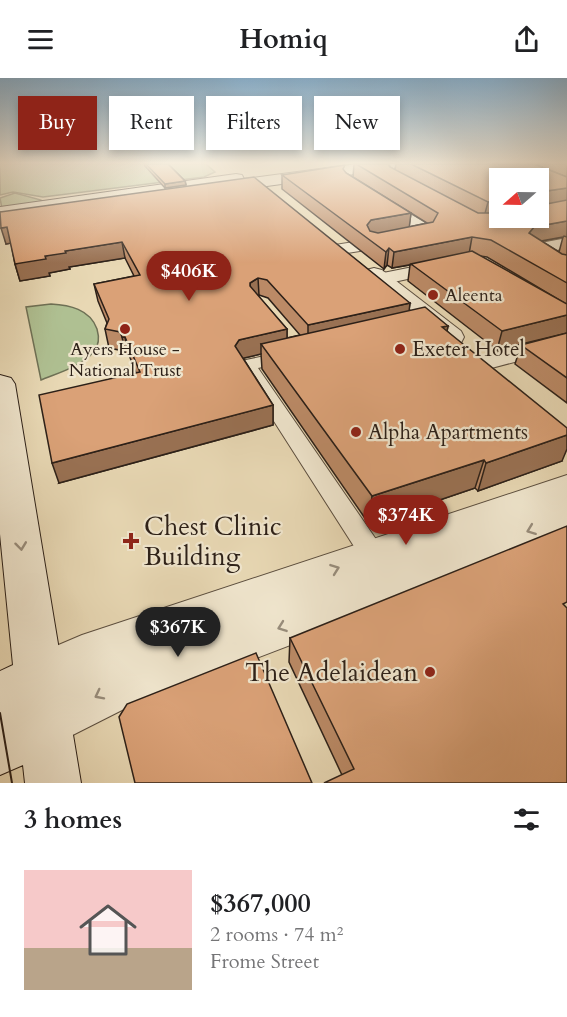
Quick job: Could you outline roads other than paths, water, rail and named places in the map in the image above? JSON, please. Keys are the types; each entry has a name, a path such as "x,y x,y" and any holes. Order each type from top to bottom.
{"main road":[{"path":"0,219 128,197"},
{"path":"277,197 282,201"},
{"path":"0,213 91,203"},
{"path":"342,243 423,324 494,371"},
{"path":"0,384 20,712 53,783"},
{"path":"20,712 110,690 567,488"},
{"path":"383,570 567,516"}],"street":[{"path":"376,197 426,230 424,233 386,241"},
{"path":"564,265 536,249 567,243"},
{"path":"380,279 458,263"},
{"path":"494,371 567,341"},
{"path":"298,347 247,366 383,570"}],"tram line":[{"path":"0,713 12,783"}],"place":[{"name":"Aleenta","path":"433,295"},
{"name":"Ayers House - National Trust","path":"125,329"},
{"name":"Exeter Hotel","path":"400,349"},
{"name":"Alpha Apartments","path":"356,432"},
{"name":"Chest Clinic Building","path":"131,541"},
{"name":"The Adelaidean","path":"430,672"}]}
